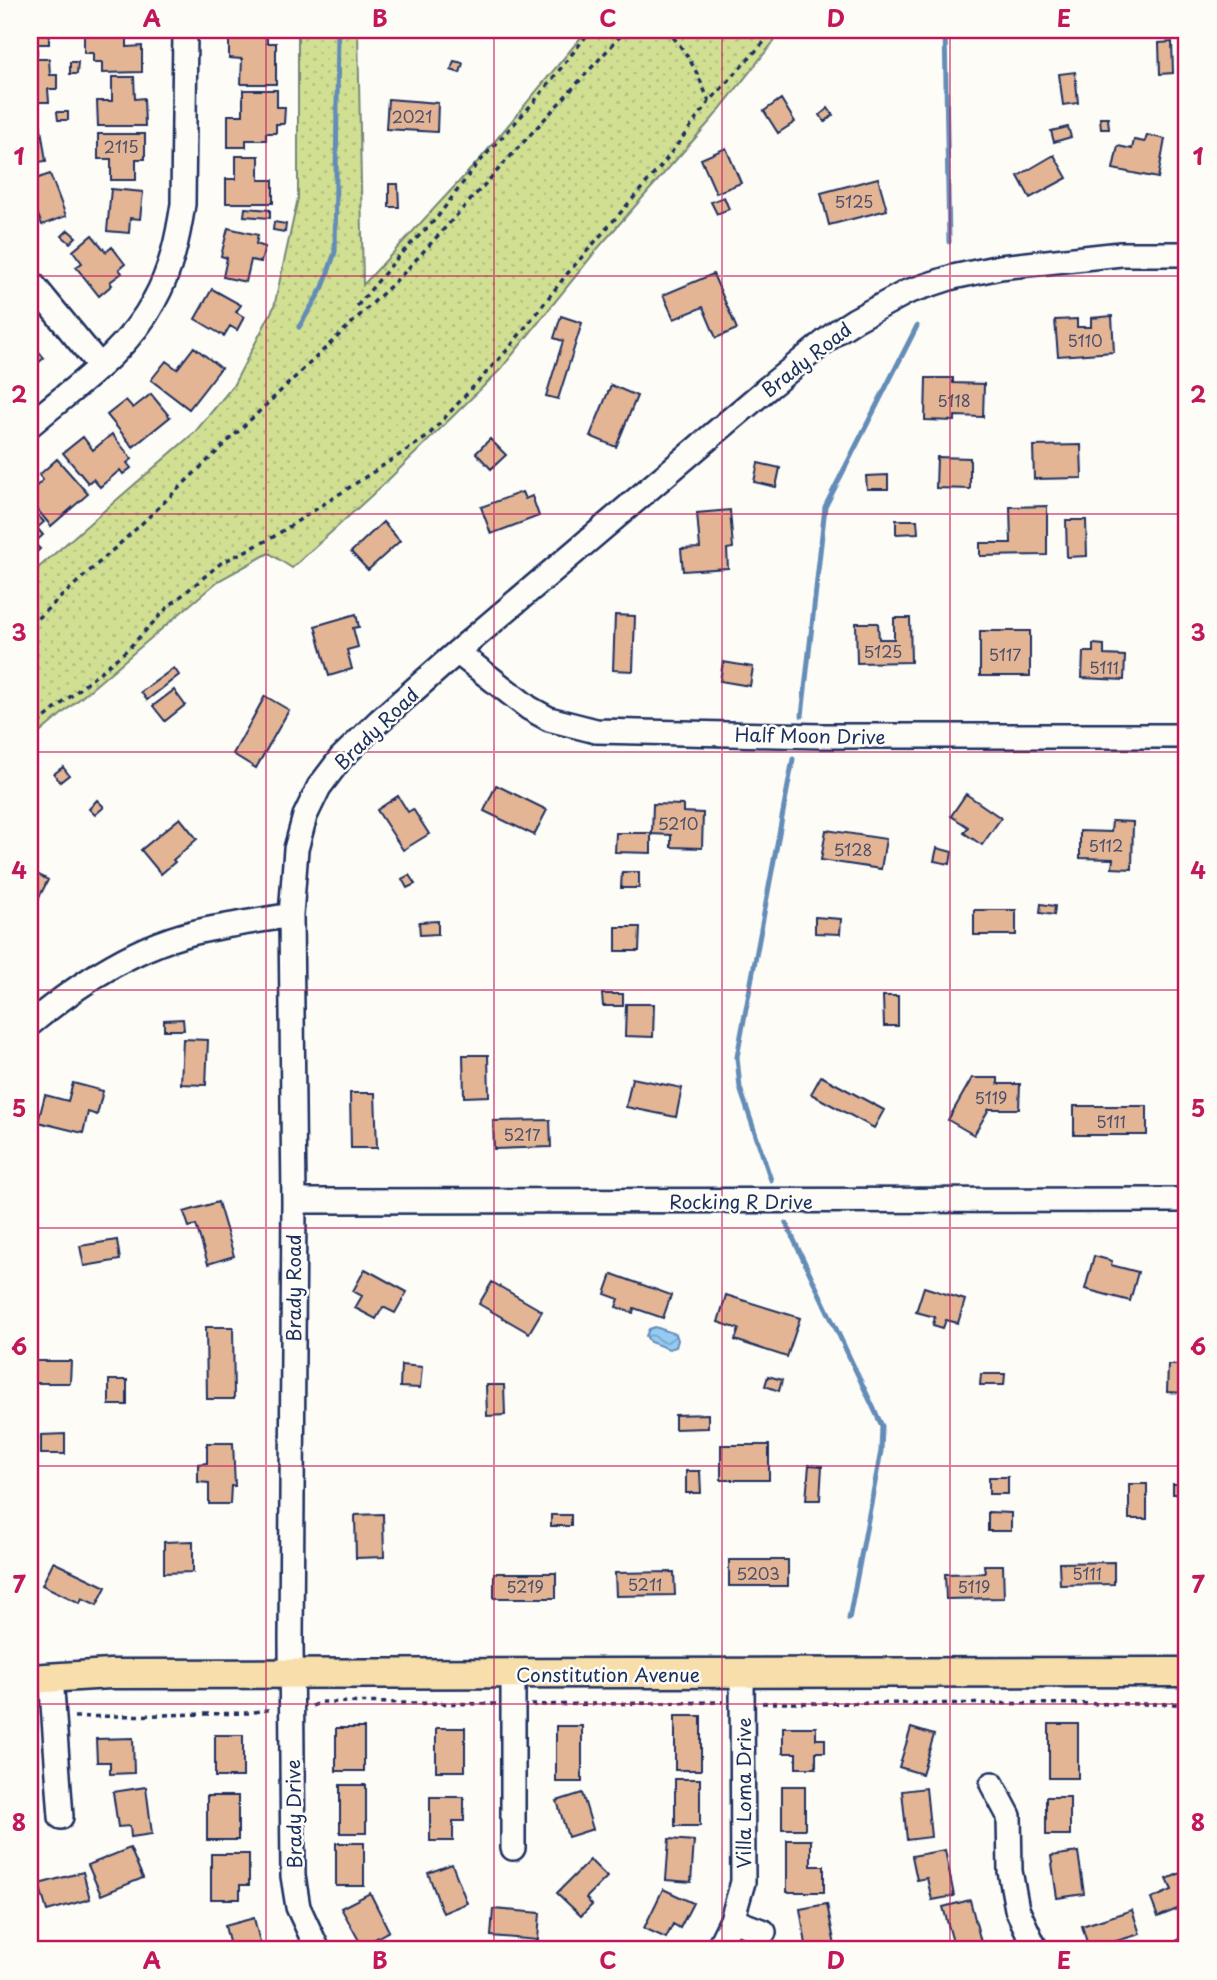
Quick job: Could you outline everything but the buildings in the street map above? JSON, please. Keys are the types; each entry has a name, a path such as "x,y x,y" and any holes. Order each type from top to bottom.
{"main road":[{"name":"Constitution Avenue","path":"40,1678 110,1674 1187,1672"}],"street":[{"path":"30,425 123,343 141,322 154,301 173,253 183,204 185,30"},
{"name":"Brady Road","path":"292,1674 294,1201 291,915 296,849 305,816 318,786 341,758 379,721 457,652 838,331 907,292 953,277 1000,267 1121,254 1187,254"},
{"path":"30,281 99,365"},
{"name":"Half Moon Drive","path":"457,652 529,708 549,719 596,731 822,736 1187,736"},
{"path":"30,1024 116,963 157,945 203,930 291,915"},
{"name":"Rocking R Drive","path":"294,1201 1187,1200"},
{"name":"Brady Drive","path":"292,1674 293,1876 298,1906 318,1950"},
{"path":"513,1674 513,1848"},
{"name":"Villa Loma Drive","path":"717,1950 732,1920 743,1882 742,1674"},
{"path":"40,1678 54,1718 61,1817"},
{"path":"992,1784 1009,1816 1010,1871 1017,1909 1036,1950"},
{"path":"732,1920 764,1932"}],"path":[{"path":"358,306 399,256 436,219 474,167 534,102 591,30"},
{"path":"30,625 136,529 401,276 626,30"},
{"path":"666,30 674,37 698,74 709,102"},
{"path":"30,730 128,649 168,607 221,563 270,539 427,437 509,348 567,274 662,165 709,102 775,30"},
{"path":"54,1718 248,1713 293,1710 322,1702 513,1705 742,1702 1187,1704"}],"green space":[{"path":"298,30 358,30 363,285 481,158 587,30 783,30 712,119 599,247 501,369 384,484 292,568 269,553 218,581 30,741 30,575 195,432 233,386 274,307 298,198"}],"water":[{"path":"655,1327 676,1334 676,1347 669,1349 650,1342 646,1336 649,1329"}],"waterway":[{"path":"299,327 323,287 335,252 338,30"},
{"path":"945,30 949,242"},
{"path":"802,716 825,507 917,326"},
{"path":"771,1180 740,1088 737,1057 793,759"},
{"path":"786,1223 882,1426 881,1451 849,1619"}]}
